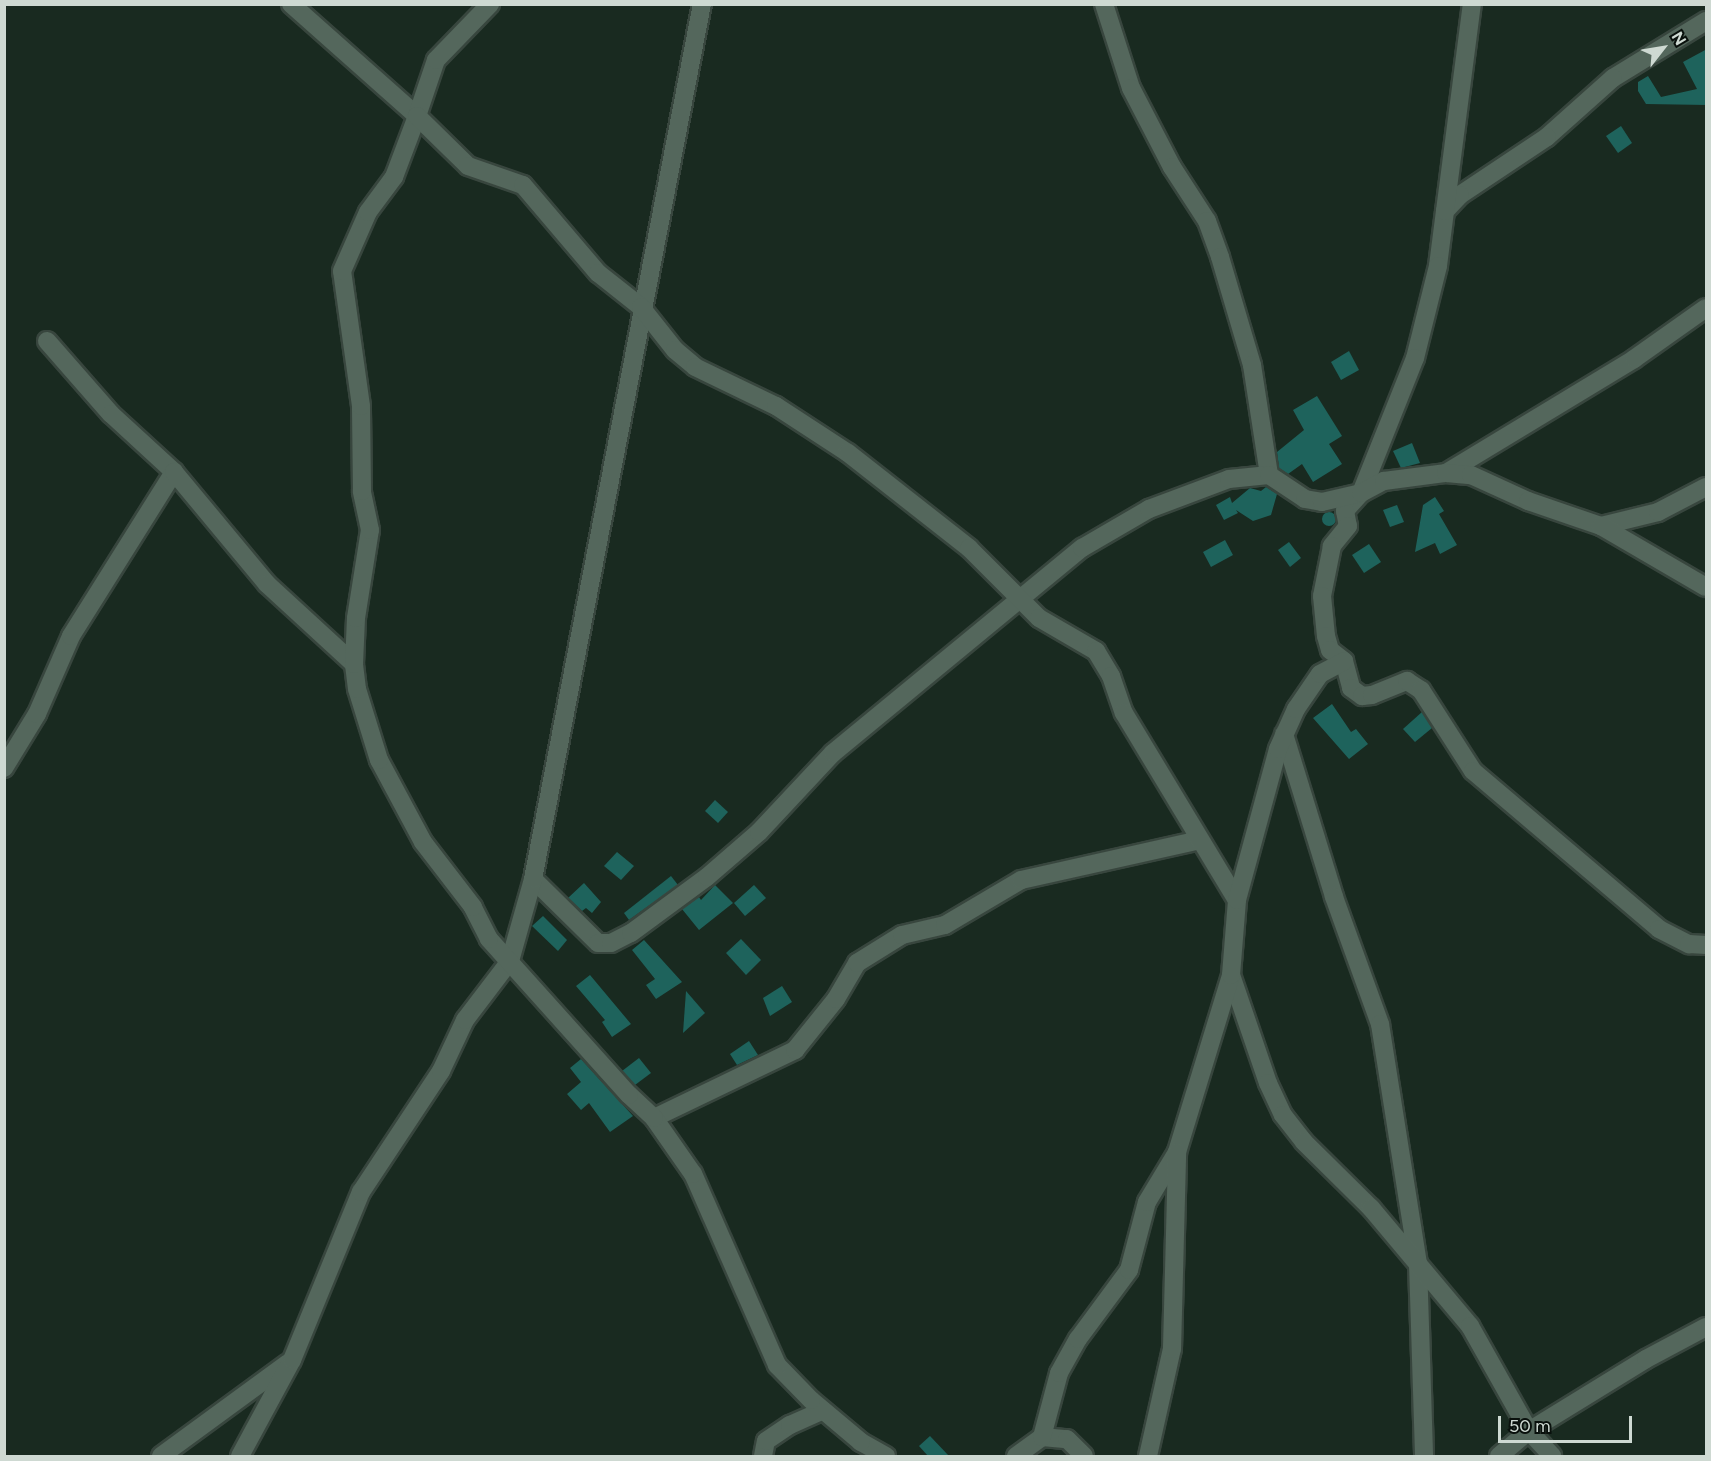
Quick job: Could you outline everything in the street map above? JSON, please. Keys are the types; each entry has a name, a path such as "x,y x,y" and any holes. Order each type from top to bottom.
{"street":[{"path":"291,4 417,116 468,165 523,185 598,273 641,307 675,350 695,367 777,406 848,453 960,540 1039,618 1096,651 1112,676 1124,714 1237,900"},
{"path":"490,4 436,60 394,177 368,212 342,271 362,406 362,491 370,530 358,596 354,664 357,689 379,760 403,807 423,842 473,907 489,939 629,1095 654,1118 693,1174 777,1365 823,1410 886,1456"},
{"path":"240,1456 292,1360 361,1192 441,1071 465,1020 510,961 533,879 641,307 702,4"},
{"path":"1104,4 1131,88 1172,167 1207,221 1220,258 1252,365 1269,475"},
{"path":"1472,4 1438,266 1415,358 1361,493 1345,511 1348,526 1332,546 1322,596 1330,650 1344,661 1351,688 1362,696 1407,681 1421,690 1473,771 1659,929 1689,944 1707,945"},
{"path":"1445,211 1460,195 1547,137 1613,78 1707,21"},
{"path":"1446,473 1634,359 1707,308"},
{"path":"47,341 111,414 174,472 267,584 354,664"},
{"path":"4,768 37,714 71,636 174,472"},
{"path":"533,879 598,943 611,943 631,933 707,877 759,832 833,753 1082,548 1149,509 1229,479 1269,475 1313,502 1361,493 1384,481 1446,473 1471,475 1528,501 1601,526 1707,587"},
{"path":"1601,526 1658,512 1707,488"},
{"path":"1016,1456 1042,1437 1059,1373 1078,1339 1129,1270 1147,1202 1177,1152 1231,975 1237,900 1284,734 1320,674 1344,661"},
{"path":"1284,734 1334,897 1380,1024 1418,1263 1424,1456"},
{"path":"654,1118 795,1050 836,999 857,963 902,934 945,925 1021,880 1200,840"},
{"path":"1231,975 1268,1083 1283,1115 1418,1263 1470,1326 1529,1431 1552,1456"},
{"path":"1148,1456 1172,1349 1177,1152"},
{"path":"1499,1456 1529,1431 1646,1359 1707,1327"},
{"path":"161,1456 292,1360"},
{"path":"763,1456 766,1441 790,1425 823,1410"},
{"path":"1042,1437 1067,1439 1084,1456"}],"building":[{"path":"1707,49 1707,105 1646,104 1638,91 1638,82 1648,76 1661,97 1697,89 1683,62"},
{"path":"1621,126 1632,143 1618,153 1606,136"},
{"path":"1349,351 1359,370 1341,380 1331,362"},
{"path":"1317,396 1342,436 1329,444 1342,464 1313,482 1302,464 1288,474 1279,468 1277,452 1304,430 1293,410"},
{"path":"1412,443 1420,463 1401,468 1393,451"},
{"path":"1266,487 1277,494 1271,515 1253,521 1236,510 1238,513 1224,520 1216,505 1230,497 1232,503 1250,488 1261,491"},
{"path":"1435,497 1444,511 1439,514 1457,545 1440,554 1435,543 1415,552 1423,505"},
{"path":"1397,505 1404,522 1390,527 1383,510"},
{"path":"1326,512 1332,512 1336,519 1332,526 1326,526 1322,522 1322,516"},
{"path":"1225,540 1233,555 1211,567 1203,552"},
{"path":"1289,542 1301,558 1290,567 1278,550"},
{"path":"1369,544 1381,562 1364,573 1352,555"},
{"path":"1332,704 1351,732 1356,729 1368,744 1349,759 1313,718"},
{"path":"1422,712 1432,728 1415,742 1403,729"},
{"path":"715,800 728,812 718,823 705,811"},
{"path":"617,852 634,866 621,880 604,866"},
{"path":"671,876 678,885 629,920 624,913"},
{"path":"584,883 601,902 592,913 586,908 582,911 568,898"},
{"path":"715,885 733,903 699,930 682,909 699,897 701,900"},
{"path":"754,885 766,898 745,916 734,903"},
{"path":"543,916 567,940 558,951 532,926"},
{"path":"741,939 761,960 746,975 726,953"},
{"path":"644,940 682,982 656,999 646,985 655,979 632,950"},
{"path":"590,975 631,1024 612,1037 602,1022 605,1020 576,986"},
{"path":"782,986 792,1002 770,1016 763,998"},
{"path":"686,991 705,1013 683,1033"},
{"path":"749,1041 758,1055 737,1065 730,1054"},
{"path":"639,1058 651,1073 635,1085 622,1071"},
{"path":"581,1059 633,1116 610,1132 589,1103 581,1110 567,1094 581,1082 570,1068"},
{"path":"930,1436 949,1456 928,1456 919,1446"}]}
